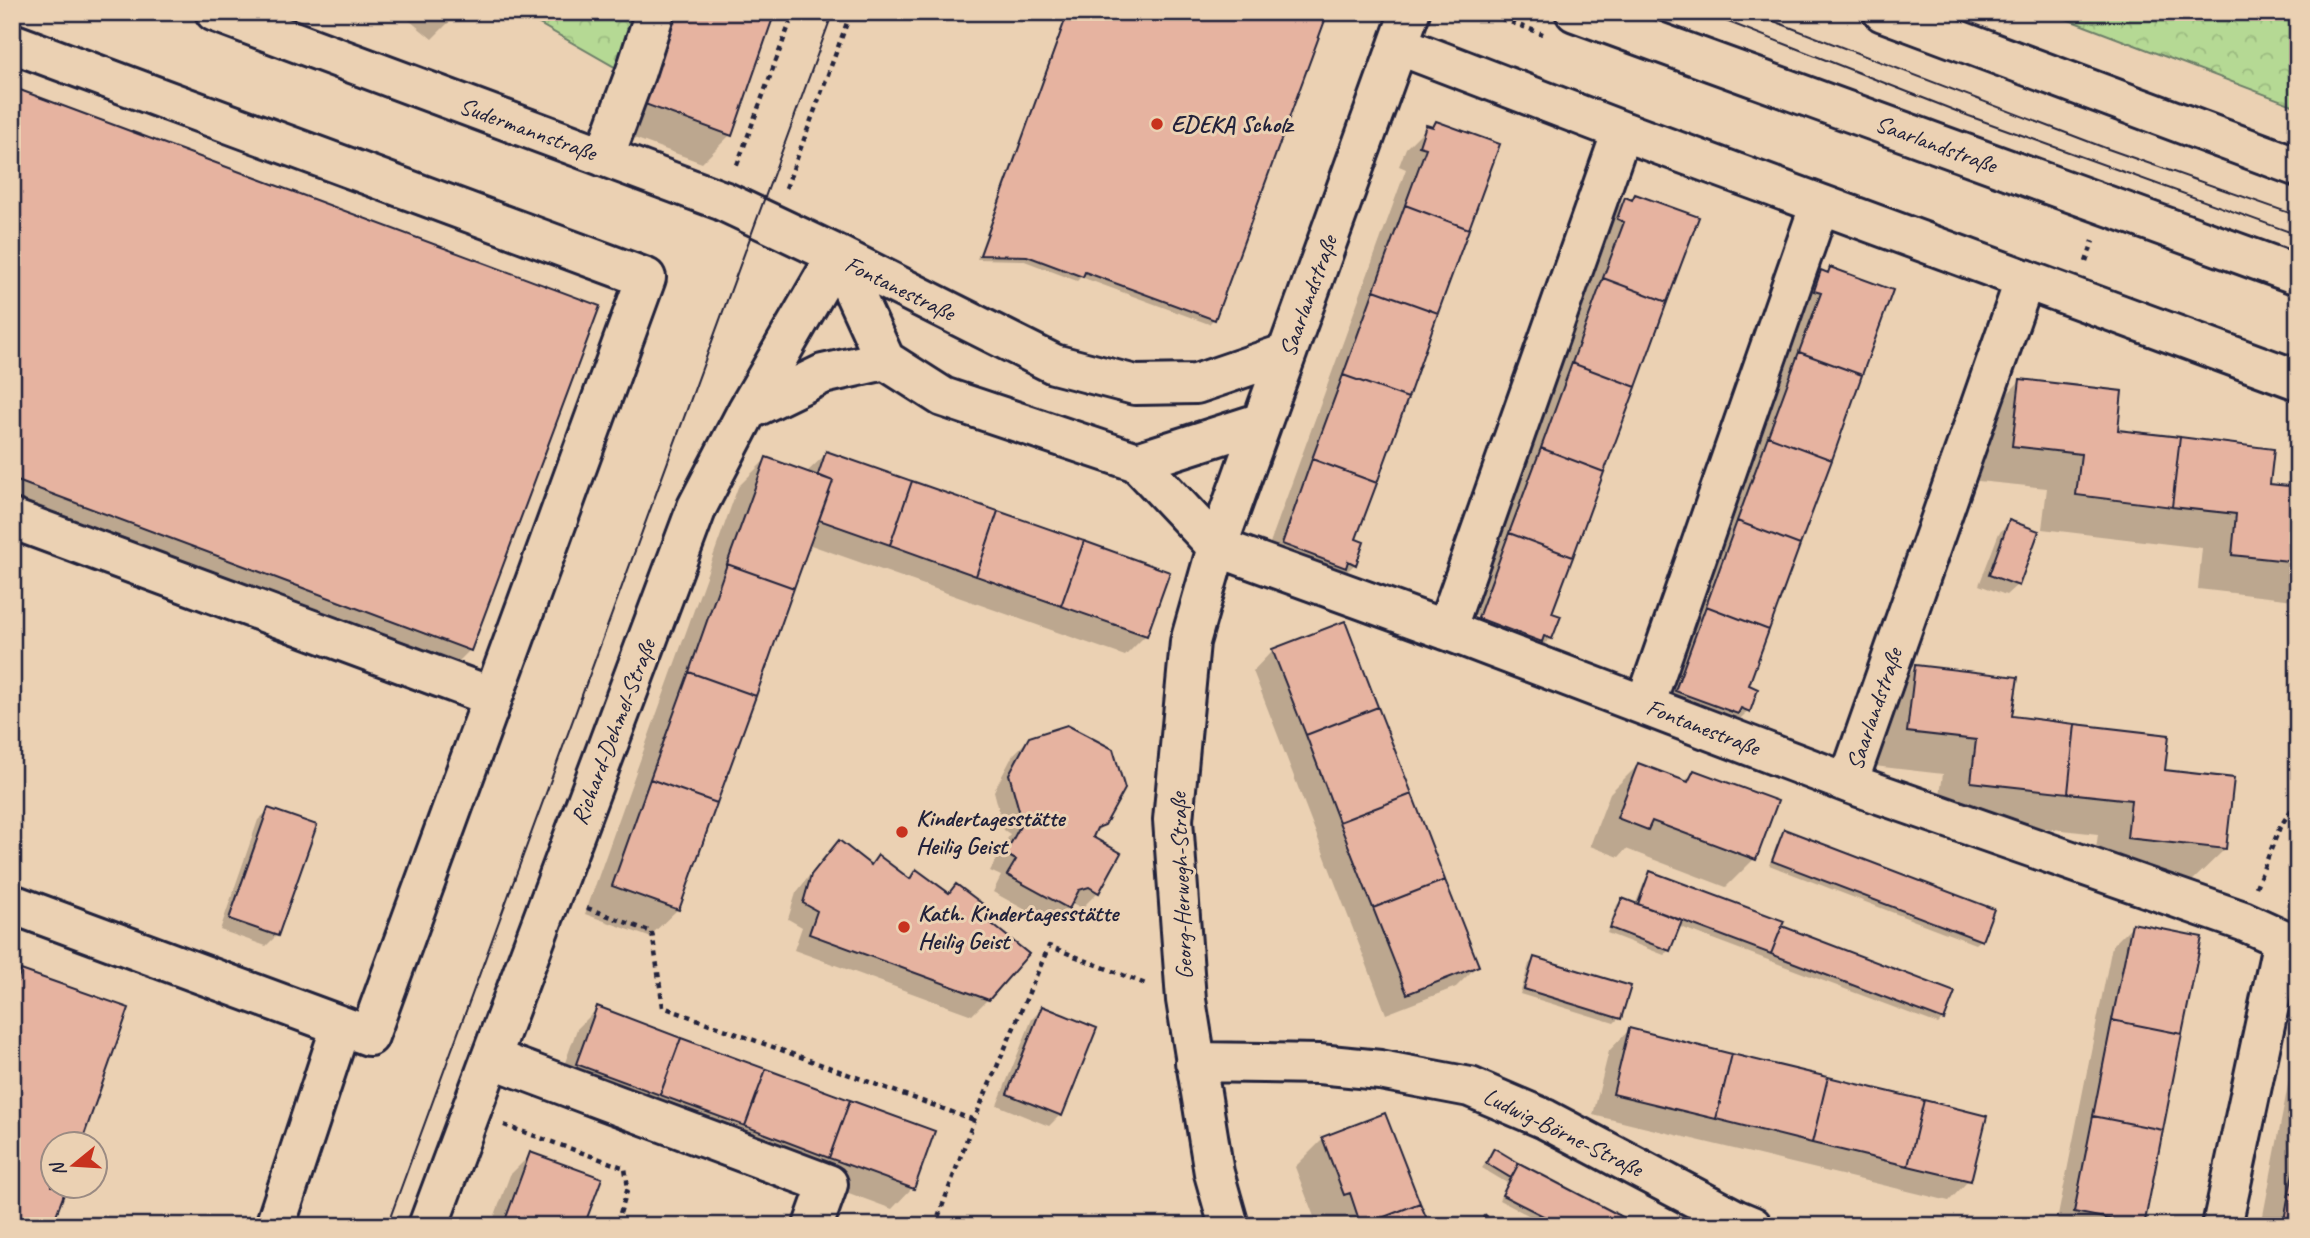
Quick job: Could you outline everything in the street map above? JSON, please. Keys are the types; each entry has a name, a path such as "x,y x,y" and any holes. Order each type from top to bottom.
{"street":[{"name":"Sudermannstraße","path":"215,12 723,201 837,255"},
{"path":"604,157 655,12"},
{"name":"Saarlandstraße","path":"1575,12 2298,275"},
{"path":"1883,12 2298,167"},
{"name":"Saarlandstraße","path":"1217,547 1404,29 1622,131 2298,380"},
{"path":"12,43 646,278 369,1035 12,904"},
{"path":"1446,630 1622,131"},
{"path":"1645,705 1820,204"},
{"name":"Fontanestraße","path":"837,255 1054,364 1135,385 1196,384 1287,353"},
{"name":"Fontanestraße","path":"837,255 885,360 943,397 1137,462 1217,547 1446,630 1848,783 2243,921 2290,943"},
{"name":"Richard-Dehmel-Straße","path":"428,1226 697,507 747,411 837,255"},
{"name":"Saarlandstraße","path":"1848,783 2025,279"},
{"path":"747,411 823,374 885,360"},
{"path":"1137,462 1262,422"},
{"path":"12,519 493,697"},
{"name":"Georg-Herwegh-Straße","path":"1217,547 1190,642 1173,820 1186,1000 1214,1173 1229,1226"},
{"path":"2222,1226 2290,943"},
{"path":"275,1226 341,1026"},
{"path":"491,1058 828,1184 813,1226"},
{"name":"Ludwig-Börne-Straße","path":"1195,1062 1380,1070 1470,1087 1545,1119 1752,1226"}],"path":[{"path":"723,201 794,12"},
{"path":"773,225 851,12"},
{"path":"2243,921 2280,827 2298,800"},
{"path":"551,895 652,932 663,1007 974,1120"},
{"path":"935,1226 974,1120 1049,946 1186,1000"},
{"path":"470,1112 625,1168 628,1188 616,1226"},
{"path":"1477,1226 1490,1211"}],"green space":[{"path":"538,12 670,12 641,82 536,22"},
{"path":"2048,12 2298,12 2298,107"}],"building":[{"path":"675,12 775,12 732,136 642,103"},
{"name":"EDEKA Scholz","path":"1068,12 1328,12 1215,320 1085,272 1083,277 1027,256 980,255"},
{"path":"12,87 600,306 471,651 12,479"},
{"path":"1436,121 1500,144 1469,229 1405,205 1426,148 1419,146 1426,125 1433,127"},
{"path":"1635,194 1699,217 1667,302 1603,278 1624,222 1617,219 1625,197 1632,200"},
{"path":"1405,205 1469,229 1438,313 1374,290"},
{"path":"1830,267 1893,290 1862,375 1799,352 1821,293 1814,291 1821,270 1828,273"},
{"path":"1603,278 1667,302 1636,387 1572,363"},
{"path":"1374,290 1438,313 1408,398 1343,375"},
{"path":"1799,352 1862,375 1832,460 1768,436"},
{"path":"1572,363 1636,387 1604,472 1541,448"},
{"path":"1343,375 1408,398 1377,483 1312,459"},
{"path":"2020,379 2122,391 2118,430 2180,437 2172,507 2076,495 2081,454 2012,446"},
{"path":"1768,436 1832,460 1800,545 1737,521"},
{"path":"2180,437 2274,449 2270,484 2298,487 2298,562 2232,555 2236,514 2172,507"},
{"path":"1541,448 1604,472 1573,557 1509,533"},
{"path":"826,451 912,481 890,545 819,520 833,481 818,475"},
{"path":"766,457 833,481 794,588 727,564"},
{"path":"1312,459 1377,483 1356,539 1364,542 1356,565 1348,561 1346,568 1282,544"},
{"path":"912,481 998,511 976,576 890,545"},
{"path":"998,511 1084,541 1061,606 976,576"},
{"path":"2009,520 2039,531 2019,586 1989,575"},
{"path":"1737,521 1800,545 1769,630 1706,606"},
{"path":"1509,533 1573,557 1552,613 1561,616 1552,639 1544,636 1542,642 1478,618"},
{"path":"1084,541 1170,572 1147,636 1061,606"},
{"path":"727,564 794,588 756,696 689,672"},
{"path":"1706,606 1769,630 1749,685 1758,689 1750,712 1741,708 1738,714 1675,691"},
{"path":"1345,621 1378,707 1306,735 1272,649"},
{"path":"1915,665 2018,677 2012,716 2075,724 2068,793 1971,782 1976,740 1907,732"},
{"path":"689,672 756,696 717,803 650,779"},
{"path":"1378,707 1412,794 1339,822 1306,735"},
{"path":"2075,724 2169,735 2165,770 2234,778 2226,849 2127,838 2131,800 2068,793"},
{"path":"1067,725 1113,749 1125,789 1105,825 1097,828 1093,837 1121,853 1099,893 1089,887 1079,890 1069,909 1007,875 1016,860 1005,854 1025,817 1020,814 1009,774 1029,737"},
{"path":"1638,763 1688,782 1694,770 1778,801 1756,860 1652,821 1648,830 1617,818"},
{"path":"650,779 717,803 679,910 612,886"},
{"path":"1412,794 1445,880 1373,908 1339,822"},
{"path":"268,808 317,825 278,936 229,919"},
{"path":"1784,829 1994,909 1982,941 1772,861"},
{"name":"Kath. Kindertagesstätte Heilig Geist","path":"839,840 871,865 878,855 910,879 916,869 949,893 956,884 992,911 987,920 1029,954 989,1000 809,934 817,911 803,903 811,875"},
{"path":"1650,871 1784,921 1771,954 1638,904"},
{"path":"1445,880 1479,966 1407,994 1373,908"},
{"path":"1622,898 1682,921 1670,951 1610,928"},
{"path":"2132,923 2202,937 2182,1034 2112,1020"},
{"path":"1782,926 1955,992 1944,1020 1771,954"},
{"path":"1534,957 1631,986 1621,1019 1524,989"},
{"path":"21,970 129,1008 86,1130 38,1130 38,1200 62,1200 52,1226 12,1226 12,994"},
{"path":"597,1006 681,1038 660,1095 576,1064"},
{"path":"1042,1006 1097,1028 1062,1116 1007,1094"},
{"path":"2112,1020 2182,1034 2163,1130 2093,1116"},
{"path":"1629,1028 1732,1054 1716,1119 1613,1094"},
{"path":"681,1038 766,1069 745,1126 660,1095"},
{"path":"1732,1054 1828,1077 1812,1143 1716,1119"},
{"path":"766,1069 850,1100 829,1158 745,1126"},
{"path":"1828,1077 1924,1100 1908,1166 1812,1143"},
{"path":"850,1100 935,1131 914,1189 829,1158"},
{"path":"1924,1100 1987,1116 1971,1181 1908,1166"},
{"path":"1385,1113 1420,1203 1361,1226 1350,1193 1344,1195 1322,1137"},
{"path":"2093,1116 2163,1130 2144,1226 2074,1212"},
{"path":"1494,1148 1519,1163 1511,1178 1486,1163"},
{"path":"2298,1148 2298,1195 2289,1193"},
{"path":"530,1152 602,1178 584,1226 503,1226"},
{"path":"1519,1163 1640,1226 1563,1226 1502,1195"},
{"path":"2289,1193 2298,1195 2298,1226 2283,1226"},
{"path":"1420,1203 1430,1226 1361,1226"}],"tram line":[{"path":"387,1226 833,12"},
{"path":"1703,12 1969,116 2298,235"},
{"path":"1750,12 2108,149 2298,216"}],"place":[{"name":"EDEKA Scholz","path":"1157,124"},
{"name":"Kindertagesstätte Heilig Geist","path":"902,832"},
{"name":"Kath. Kindertagesstätte Heilig Geist","path":"904,927"}]}
